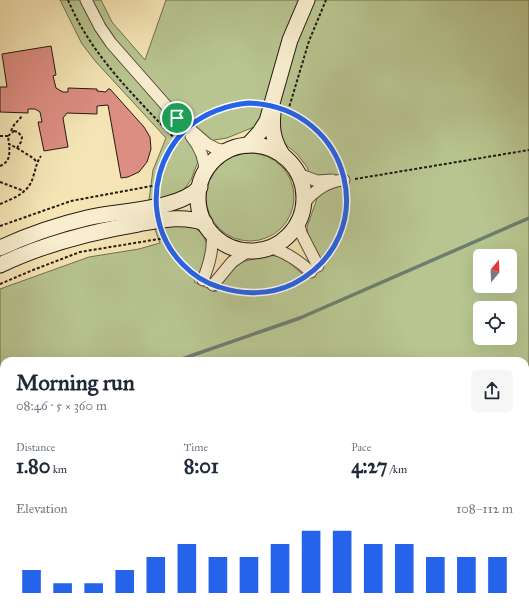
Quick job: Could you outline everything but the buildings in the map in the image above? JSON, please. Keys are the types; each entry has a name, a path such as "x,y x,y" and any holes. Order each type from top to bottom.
{"street":[{"path":"86,0 93,16 111,43 177,118 207,144 217,149 227,151"},
{"path":"248,145 264,126 274,102 290,40 307,0"},
{"path":"274,102 272,124 273,134 284,157 298,174 302,185 304,203"},
{"path":"187,128 202,152 205,163 199,206 213,241 211,256 203,280"},
{"path":"0,265 58,241 107,229 158,213 186,198 202,180 213,161 227,151 248,145 266,147 284,157"},
{"path":"298,174 318,181 344,180"},
{"path":"0,248 39,232 101,215 158,213 187,218 209,228 221,241 231,246 250,250 269,247 286,238 298,221 304,203 311,195 322,187 344,180"},
{"path":"298,221 315,269"},
{"path":"269,247 288,254 315,269"},
{"path":"213,285 232,262 250,250"}],"path":[{"path":"68,0 75,17 92,46 110,70 176,140"},
{"path":"288,111 309,41 326,0"},
{"path":"274,102 310,123 327,141 339,162 344,180 346,198 343,222 334,245 315,269 289,285 266,292 241,292 213,285 203,280 186,267 178,258 165,238 158,213 157,185 162,166 176,140 187,128 206,114 227,106 274,102"},
{"path":"0,166 4,165 8,159 8,136 14,124 22,116"},
{"path":"11,132 18,132 22,136 21,142 17,148"},
{"path":"0,136 8,136"},
{"path":"9,144 33,158 37,162"},
{"path":"344,180 529,150"},
{"path":"0,204 21,195 31,183 37,162 41,156"},
{"path":"0,182 24,191"},
{"path":"0,226 71,201 157,185"},
{"path":"0,284 80,252 165,238"}],"green space":[{"path":"60,0 101,0 112,22 145,60 166,0 529,0 529,357 0,357 0,289 89,257 139,249 160,243 154,227 185,224 199,231 204,237 207,250 204,263 194,282 216,292 221,283 238,263 270,255 284,258 308,279 324,265 308,235 307,227 318,196 307,167 297,154 278,138 277,123 280,102 254,127 227,138 214,140 197,164 191,180 176,197 149,200 153,170 166,138 96,62 82,44"},
{"path":"250,153 267,157 281,166 290,180 294,197 290,214 281,228 267,237 250,241 233,237 219,228 210,214 206,197 210,180 219,166 233,157"}],"waterway":[{"path":"188,357 300,318 529,218"}],"route":[{"path":"249,103 261,104 281,108 300,116 319,131 334,151 339,162 346,186 346,210 334,245 310,273 300,280 278,290 253,293 241,292 217,287 203,280 195,275 178,258 170,248 161,229 156,206 157,185 165,157 180,134 186,129 177,118 188,127 206,114 227,106 249,103"}]}
